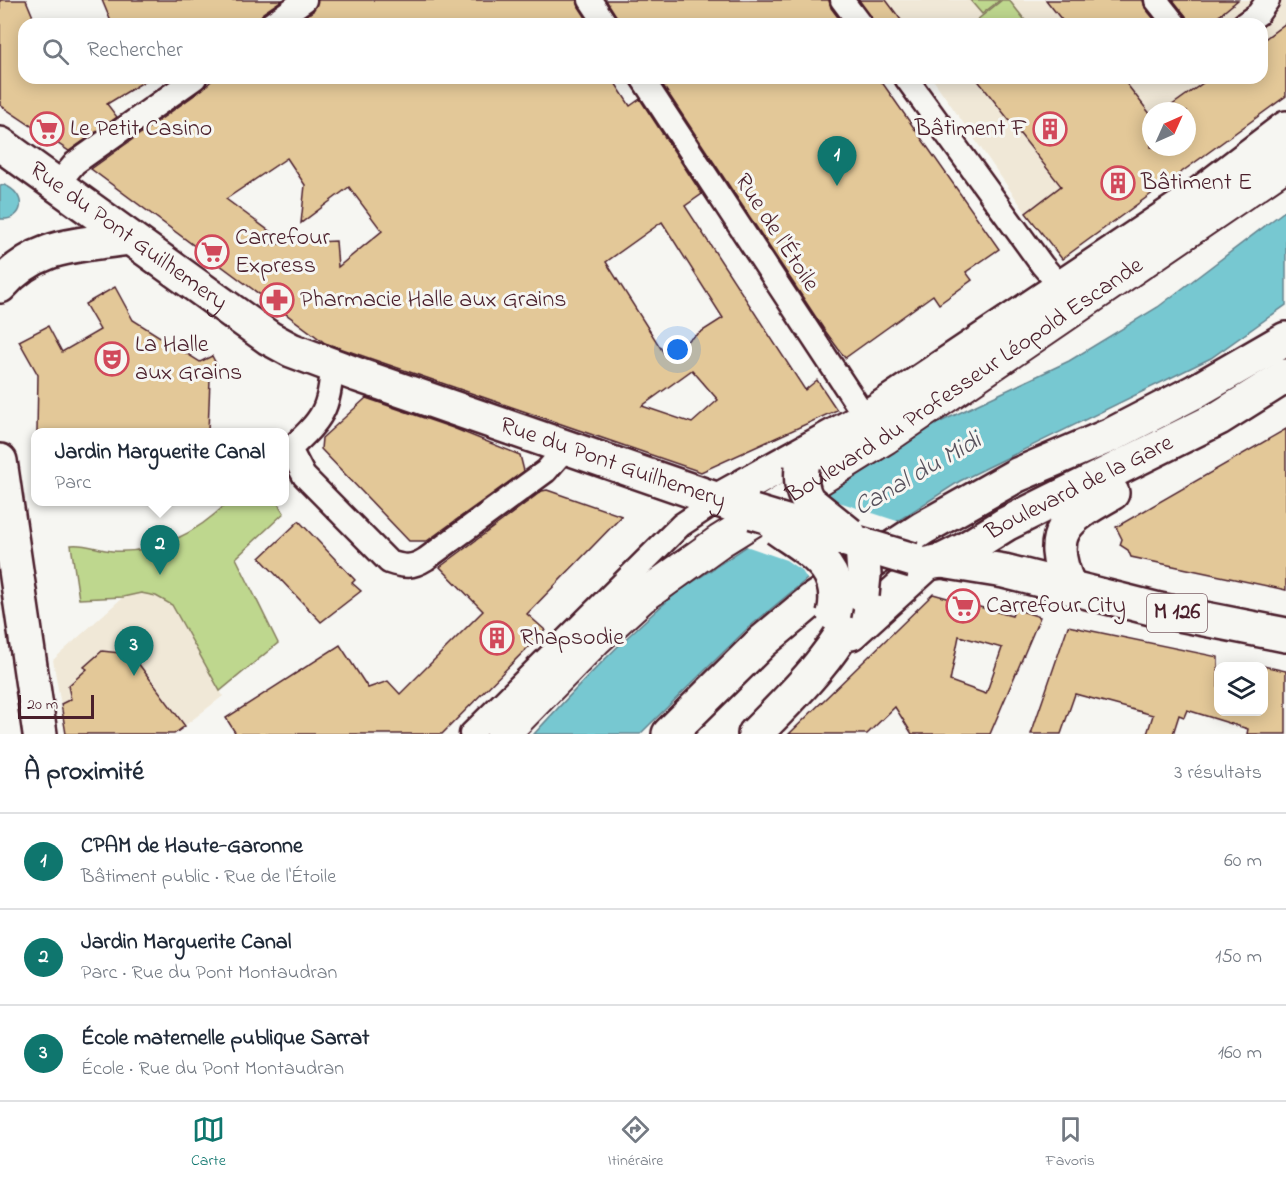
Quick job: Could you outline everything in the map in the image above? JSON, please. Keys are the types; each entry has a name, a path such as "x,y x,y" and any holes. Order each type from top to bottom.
{"main road":[{"name":"Boulevard du Professeur Léopold Escande","path":"720,499 805,458 1212,186 1286,128"},
{"name":"Rue du Pont Guilhemery","path":"0,144 269,338 291,350 753,512 862,544 927,561 1004,571 1160,610 1286,635"},
{"name":"Boulevard du Professeur Léopold Escande","path":"503,734 595,640 642,597 720,541 885,438 1286,164"},
{"path":"0,286 11,273 46,252 80,244 129,237"},
{"path":"669,734 762,642 792,616 811,601 924,528 1017,476 1111,435 1286,339"},
{"name":"Boulevard de la Gare","path":"828,654 927,561 1218,418 1286,376"},
{"name":"Boulevard de la Gare","path":"1069,586 1062,571 1058,545 1067,524 1076,514 1213,434 1218,418"},
{"path":"755,734 828,654 855,616 862,596 864,576 862,544 808,501 801,483 805,458"},
{"path":"0,461 40,734"},
{"path":"753,512 823,561 831,576 837,601 828,654"}],"street":[{"path":"280,18 305,0"},
{"path":"591,0 602,18"},
{"path":"842,0 856,18"},
{"path":"1156,0 1170,18"},
{"path":"1252,18 1268,0"},
{"path":"56,186 75,163 187,84"},
{"name":"Rue de l'Étoile","path":"646,84 866,418"},
{"path":"910,84 1042,265 1061,287"},
{"path":"332,365 329,400 324,412 290,448 304,476 389,562 405,567 417,565 426,560 546,471 566,448"},
{"path":"471,734 681,525 720,499"}],"shaded area":[{"path":"857,0 1286,0 1286,96 1062,259 1026,213 936,84 1268,84 1268,18 870,18"},
{"path":"141,593 156,596 173,605 223,696 174,734 66,734 53,660 123,597"}],"green space":[{"path":"970,0 1000,0 982,14"},
{"path":"1002,0 1009,0 1023,18 980,18"},
{"path":"224,506 280,506 284,513 236,558 278,643 220,691 172,605 156,596 141,593 123,597 79,599 71,545 112,551 145,549 190,532"}],"water":[{"path":"4,185 17,194 20,206 15,216 0,219 0,186"},
{"name":"Canal du Midi","path":"1286,210 1286,305 1211,358 960,481 807,579 748,628 640,734 534,734 586,678 678,592 919,432 1069,361 1158,307"}],"pier":[{"path":"825,490 833,500 900,522 809,582 802,571 786,560 743,545"}],"building":[{"path":"0,0 26,0 34,18 18,18 18,84 140,84 107,104 117,117 69,151 0,105"},
{"path":"102,0 282,0 263,13 261,18 110,18"},
{"path":"318,0 577,0 586,18 303,18 313,11"},
{"path":"606,0 829,0 831,8 838,18 617,18"},
{"path":"859,0 886,0 900,18 872,18"},
{"path":"1046,0 1143,0 1145,8 1153,18 1060,18"},
{"path":"1173,0 1238,0 1216,18 1186,18"},
{"path":"1286,23 1286,96 1062,259 1026,213 1061,186 981,84 1127,84 1142,104 1142,156 1196,156 1196,102 1177,102 1202,84 1268,84 1268,36"},
{"path":"208,84 616,84 630,106 640,99 702,194 685,206 805,390 817,380 837,410 701,472 325,343 91,169","holes":["287,158 305,185 301,223 349,187 382,231 338,267 336,241 272,244 280,239 226,199","662,222 723,318 665,355 606,262","692,370 718,400 692,423 642,406"]},
{"path":"662,84 883,84 999,249 966,272 972,280 939,304 933,295 845,358"},
{"name":"La Halle aux Grains","path":"115,287 133,320 200,362 212,356 221,373 210,379 208,428 37,428 38,375 19,341 48,326 62,352 100,330 85,304"},
{"path":"366,398 453,428 520,455 524,471 427,541 409,541 321,449 322,438"},
{"path":"1286,429 1286,590 1131,557 1128,550 1120,545 1122,539 1116,527"},
{"name":"Rhapsodie","path":"547,490 622,516 527,614 545,630 442,734 236,734 226,718 340,645 368,688 388,681 400,694 483,611 440,567 542,491"},
{"path":"299,521 355,580 352,583 361,591 321,622 260,558"},
{"path":"933,594 1012,616 1015,609 1040,617 990,734 912,734 895,707 867,734 789,734","holes":["959,636 1002,648 986,694 950,681"]},
{"path":"1068,626 1218,657 1218,662 1214,662 1214,716 1268,716 1268,667 1286,671 1286,734 1247,734 1248,729 1187,710 1184,717 1179,715 1173,734 1147,734 1153,715 1075,694 1061,734 1031,734"},
{"path":"126,647 185,726 174,734 66,734 61,704 71,699 68,686 102,651 120,653"}],"place":[{"name":"Le Petit Casino","path":"47,129"},
{"name":"Bâtiment F","path":"1050,129"},
{"name":"Bâtiment E","path":"1118,183"},
{"name":"CPAM de Haute-Garonne","path":"837,186"},
{"name":"Carrefour Express","path":"212,252"},
{"name":"Pharmacie Halle aux Grains","path":"277,300"},
{"name":"La Halle aux Grains","path":"112,359"},
{"name":"Jardin Marguerite Canal","path":"160,575"},
{"name":"Carrefour City","path":"963,606"},
{"name":"Rhapsodie","path":"497,638"},
{"name":"École maternelle publique Sarrat","path":"134,676"}]}
